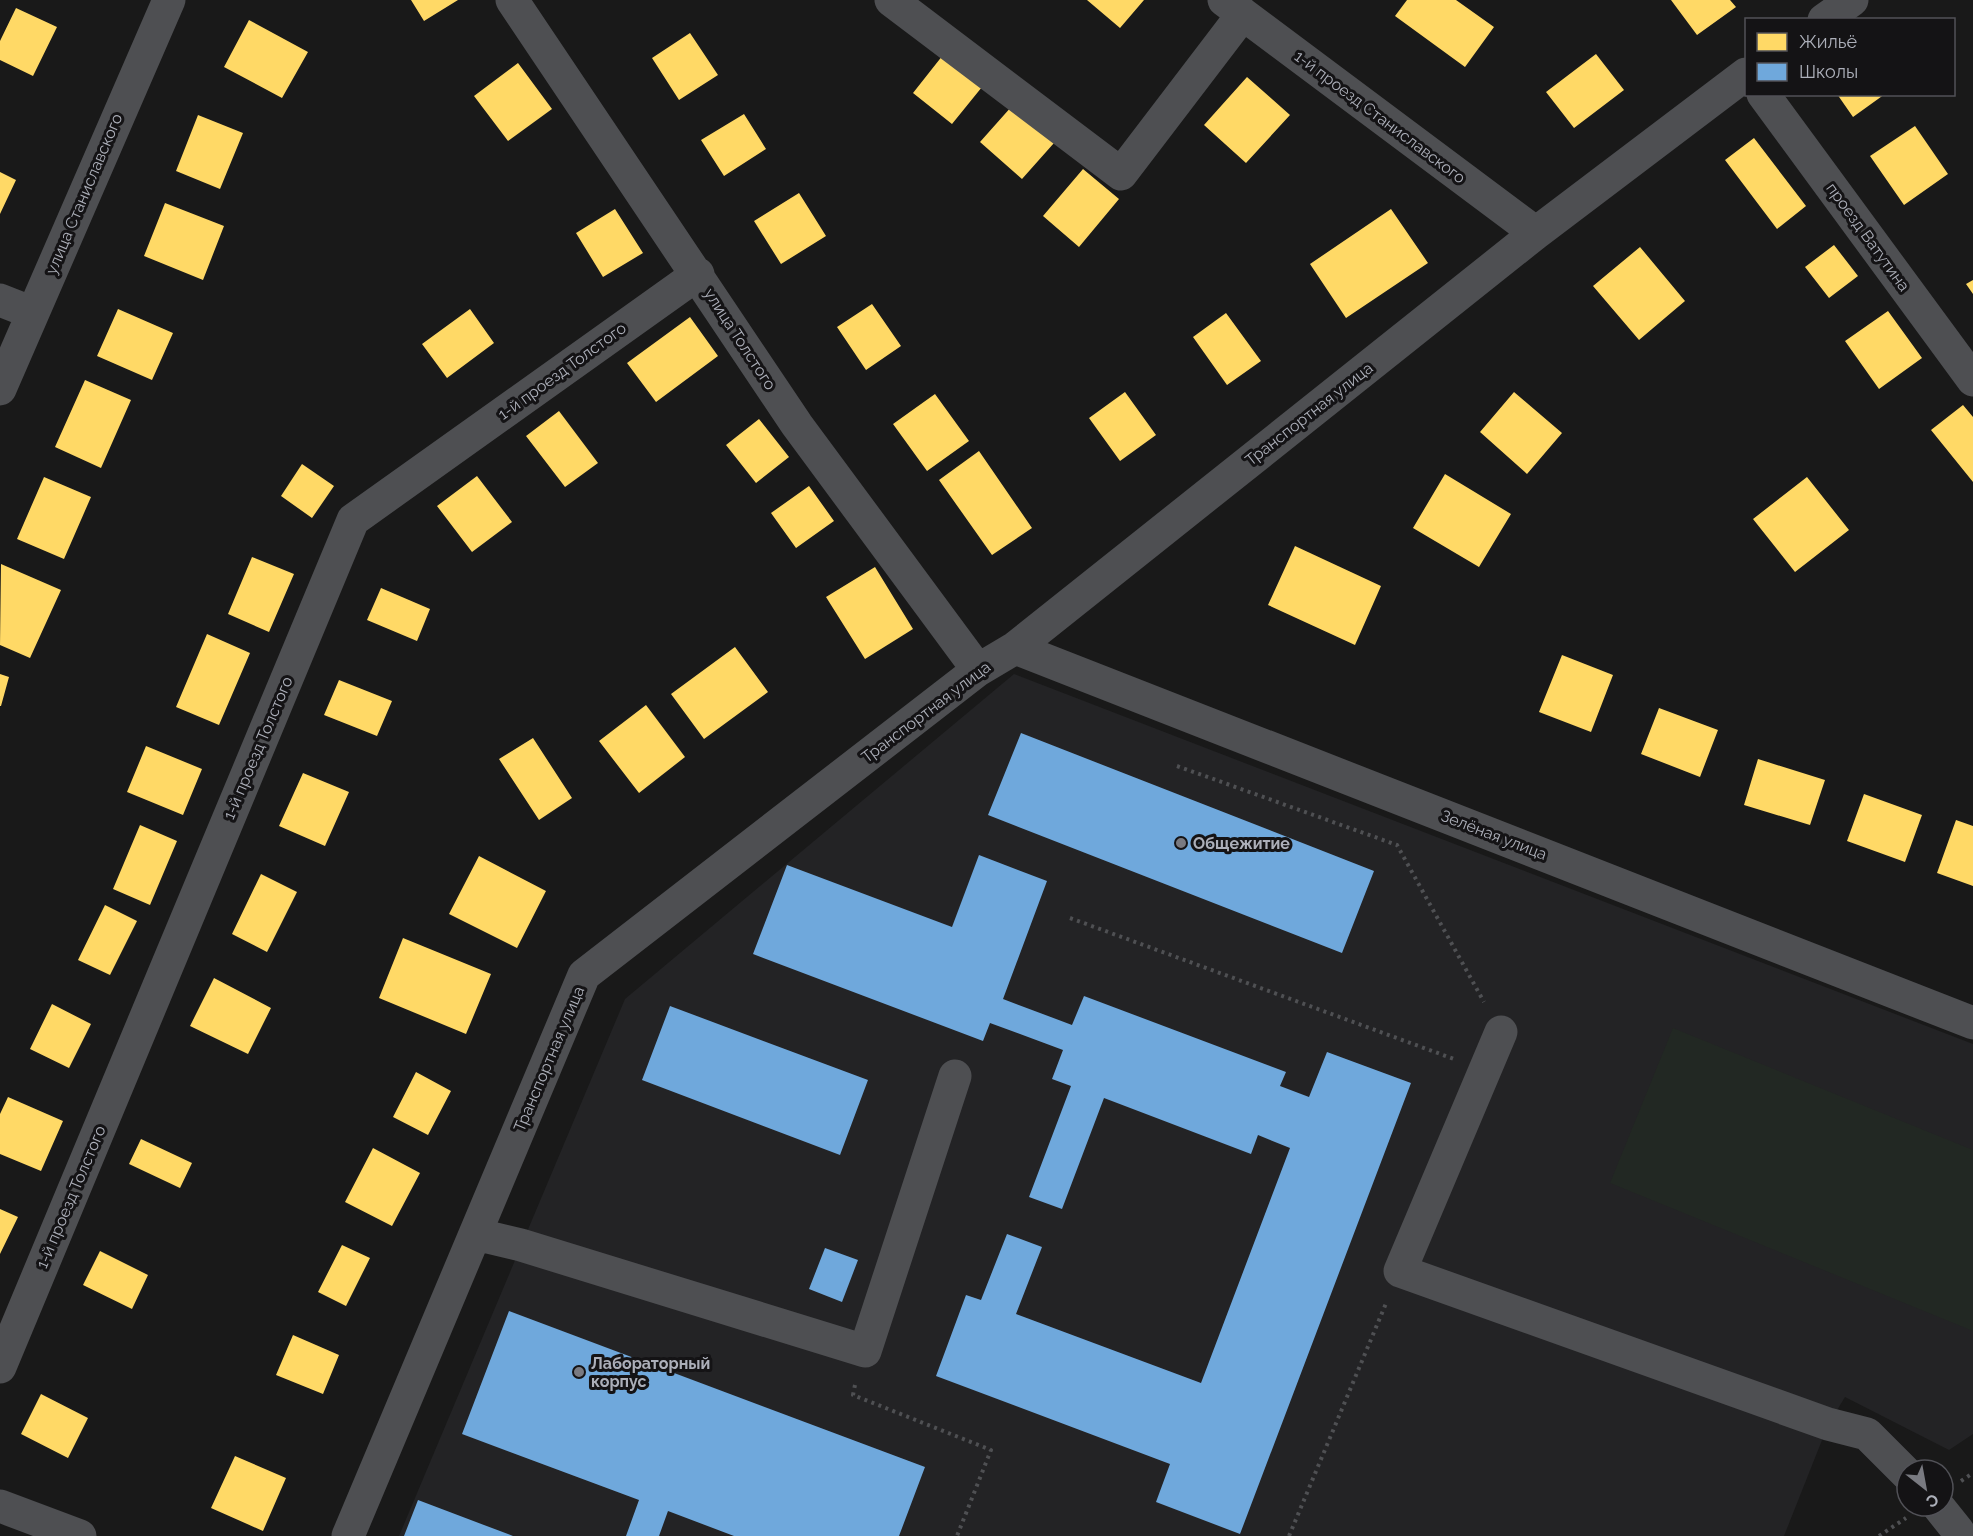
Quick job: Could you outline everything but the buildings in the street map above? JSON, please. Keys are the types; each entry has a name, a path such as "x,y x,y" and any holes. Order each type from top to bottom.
{"street":[{"name":"улица Станиславского","path":"0,389 169,0"},
{"name":"улица Толстого","path":"512,0 698,274 797,425 978,670"},
{"path":"891,0 1121,174 1234,7"},
{"path":"1827,18 1852,0"},
{"name":"1-й проезд Станиславского","path":"1234,7 1536,233"},
{"name":"Транспортная улица","path":"348,1536 584,975 978,670 1015,648 1536,233 1745,75"},
{"name":"проезд Ватутина","path":"1764,96 1973,380"},
{"name":"1-й проезд Толстого","path":"0,1367 353,520 698,274"},
{"path":"0,300 33,313"},
{"name":"Зелёная улица","path":"1015,648 1973,1023"},
{"path":"1501,1032 1400,1271 1828,1425 1867,1434 1895,1462"},
{"path":"475,1234 521,1245 865,1351 955,1076"},
{"path":"0,1506 80,1536"},
{"path":"1942,1518 1961,1529"}],"path":[{"path":"1177,766 1397,845 1501,1032"},
{"path":"1070,918 1485,1070"},
{"path":"1289,1536 1400,1271"},
{"path":"865,1351 853,1395 991,1450 957,1536"},
{"path":"1880,1536 1911,1518"}],"shaded area":[{"path":"1014,674 1973,1044 1973,1434 1949,1450 1845,1397 1828,1425 1784,1536 399,1536 625,999"},
{"path":"1673,1028 1973,1150 1973,1331 1610,1183"}],"place":[{"name":"Общежитие","path":"1181,843"},
{"name":"Лабораторный корпус","path":"579,1372"}]}
